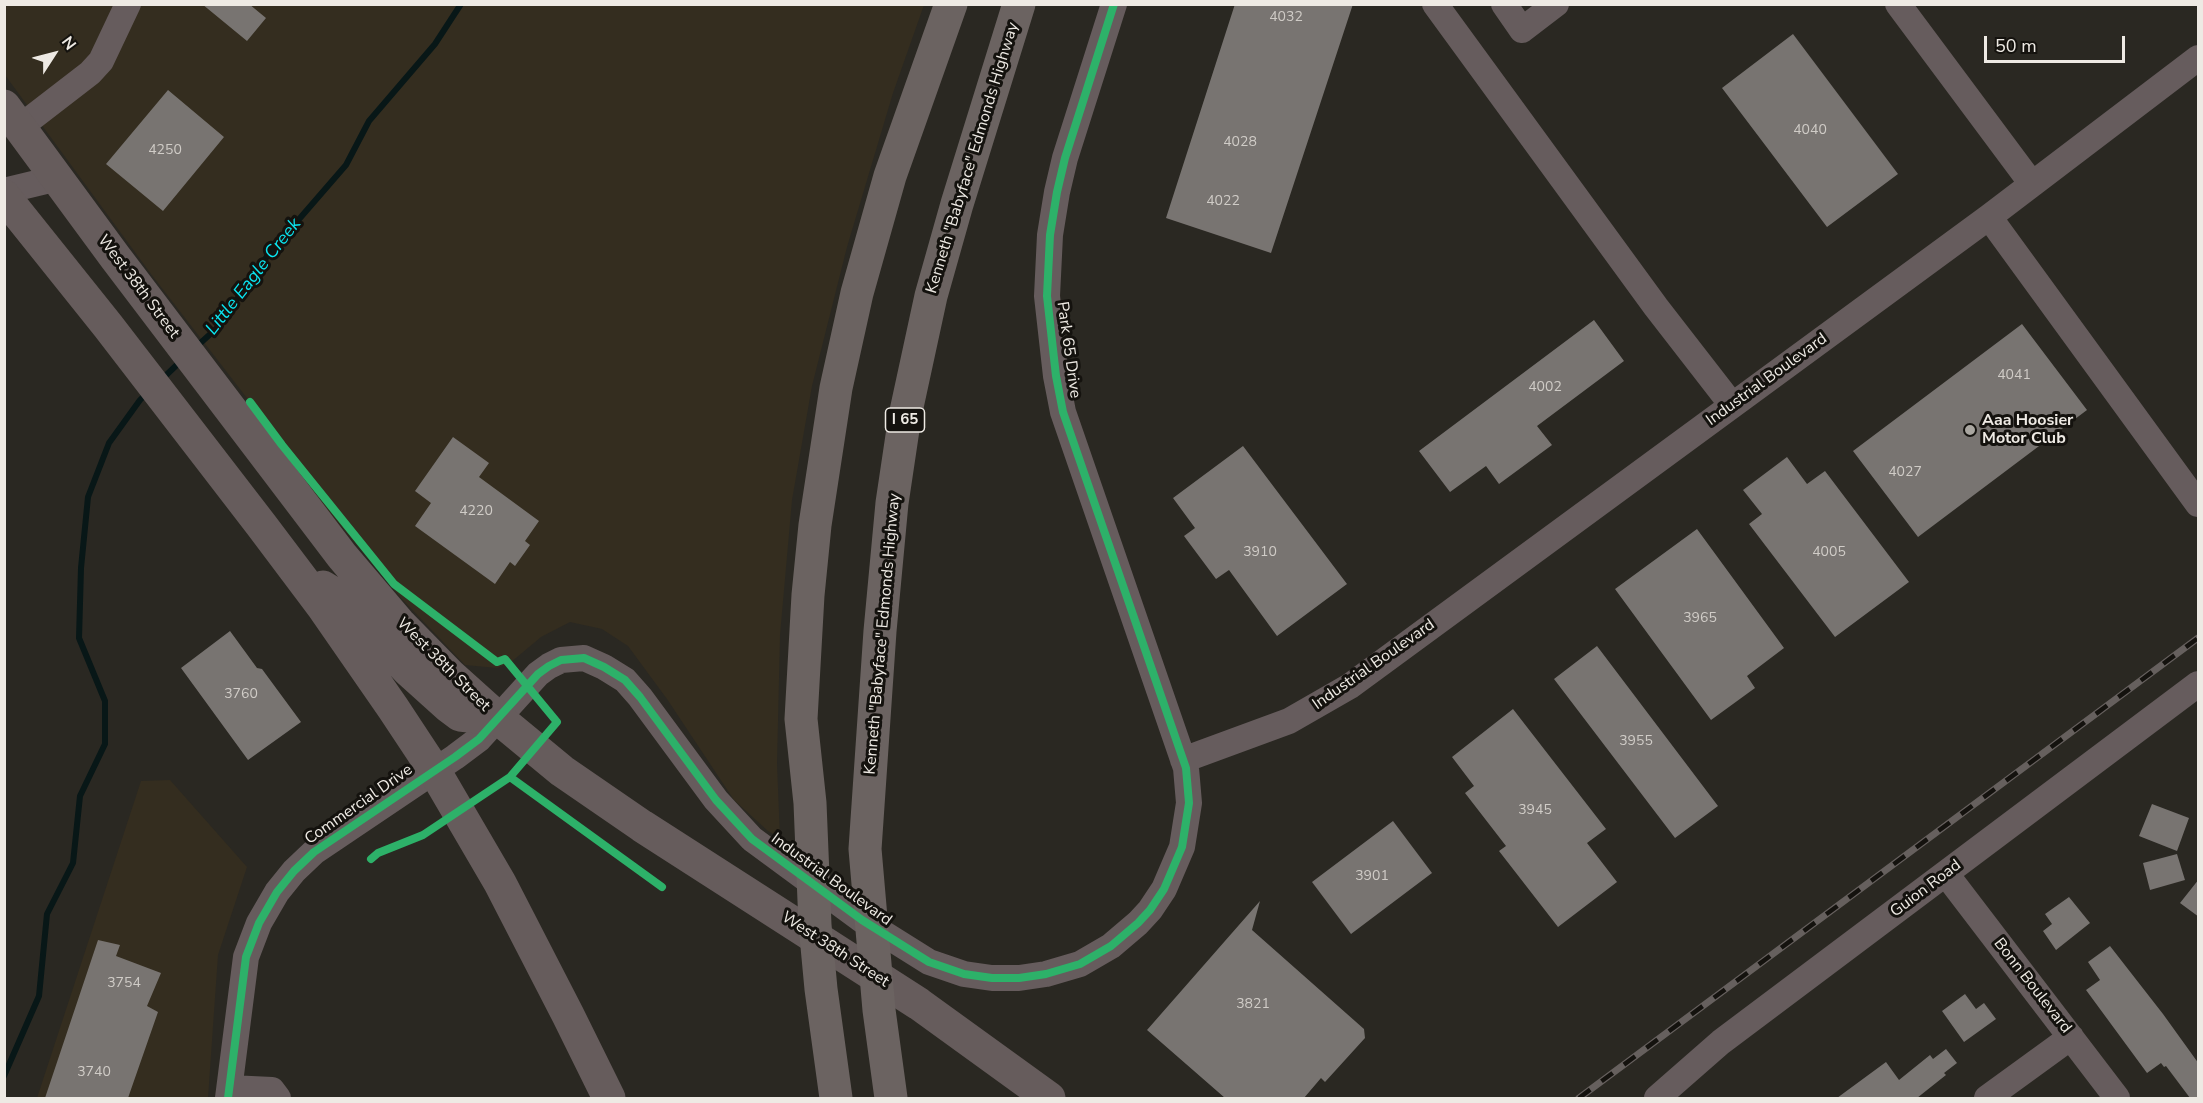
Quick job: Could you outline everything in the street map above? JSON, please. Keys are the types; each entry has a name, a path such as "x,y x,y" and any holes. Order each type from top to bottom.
{"highway":[{"path":"836,1098 815,925 810,803 801,719 804,650 815,525 836,388 857,293 880,210 951,4"},
{"name":"Kenneth \"Babyface\" Edmonds Highway","path":"891,1098 874,960 866,849 880,631 892,503 905,416 942,254 1019,4"}],"main road":[{"name":"West 38th Street","path":"12,117 235,417 370,590 424,649 499,719 562,771 642,826 919,1004 1049,1098"},
{"path":"4,196 108,326 294,568 434,770 500,883 609,1098"},
{"path":"294,568 342,598 408,670 448,706 460,714 499,719"}],"street":[{"path":"12,117 90,73 101,61 128,4"},
{"name":"Park 65 Drive","path":"1114,4 1065,158 1053,209 1048,270 1050,331 1064,412 1184,760"},
{"path":"1435,4 1656,307 1732,405"},
{"path":"1504,4 1522,30 1556,4"},
{"path":"1898,4 2032,184"},
{"name":"Industrial Boulevard","path":"434,770 471,745 499,719 538,674 561,660 584,658 604,667 633,688 716,800 761,846 862,920 912,952 946,969 992,978 1019,978 1046,974 1080,964 1111,946 1138,923 1164,889 1182,847 1188,803 1184,760 1273,728 1334,696 1989,218 2199,58"},
{"path":"4,191 58,178"},
{"path":"1989,218 2199,504"},
{"name":"Guion Road","path":"1657,1098 1721,1042 2199,684"},
{"name":"Commercial Drive","path":"229,1093 246,957 259,923 272,900 294,871 314,852 434,770"},
{"name":"Bonn Boulevard","path":"1946,874 2116,1098"},
{"path":"1987,1098 2071,1037"},
{"path":"229,1093 272,1090 278,1098"}],"shaded area":[{"path":"5,5 924,5 893,93 847,247 812,386 792,500 780,635 777,764 780,838 768,831 734,800 667,699 628,646 602,629 570,622 541,637 510,663 497,668 465,665 401,598 315,495 250,402 151,274 5,75"},
{"path":"170,780 247,867 218,955 208,1098 37,1098 141,781"}],"building":[{"path":"202,4 249,4 266,18 247,41"},
{"path":"1235,4 1353,4 1271,253 1166,218"},
{"path":"1793,34 1898,174 1827,227 1722,88"},
{"path":"168,90 224,137 163,211 106,164"},
{"path":"1594,320 1624,361 1537,426 1552,445 1499,484 1486,466 1450,492 1419,451"},
{"name":"Aaa Hoosier Motor Club","path":"2022,324 2087,410 1918,537 1853,451"},
{"path":"453,437 489,463 479,477 539,521 525,541 530,545 515,566 510,562 495,584 415,526 431,503 415,491"},
{"path":"1243,446 1347,584 1277,636 1229,570 1216,579 1184,536 1195,528 1173,498"},
{"path":"1787,457 1807,484 1825,471 1909,582 1835,637 1749,524 1762,514 1743,490"},
{"path":"1697,529 1784,648 1747,676 1755,688 1711,720 1615,589"},
{"path":"230,631 257,668 262,669 301,722 248,760 181,668"},
{"path":"1597,646 1718,806 1675,838 1554,679"},
{"path":"1513,709 1606,829 1587,843 1617,882 1558,927 1499,851 1506,846 1465,793 1474,786 1452,757"},
{"path":"2152,804 2189,818 2177,851 2139,836"},
{"path":"1393,821 1432,873 1351,934 1312,882"},
{"path":"2177,854 2185,880 2150,890 2143,863"},
{"path":"2199,879 2199,917 2180,903"},
{"path":"2069,897 2090,923 2056,950 2043,931 2052,924 2045,914"},
{"path":"1260,901 1252,930 1364,1029 1365,1038 1325,1082 1321,1078 1304,1098 1225,1098 1147,1030"},
{"path":"98,940 120,945 116,956 161,973 147,1006 158,1012 128,1098 45,1098"},
{"path":"2110,946 2199,1064 2199,1098 2190,1098 2166,1066 2164,1067 2161,1063 2147,1073 2086,990 2100,980 2088,962"},
{"path":"1965,994 1976,1009 1984,1003 1996,1019 1964,1042 1942,1011"},
{"path":"1946,1049 1957,1063 1917,1098 1837,1098 1886,1062 1899,1080 1930,1055 1933,1059"}],"waterway":[{"name":"Little Eagle Creek","path":"196,347 217,328 268,255 346,165 369,121 435,44 461,4"},
{"name":"Little Eagle Creek","path":"161,380 182,360"},
{"name":"Little Eagle Creek","path":"4,1076 39,996 47,914 73,863 80,796 105,744 105,701 79,638 81,568 88,497 109,443 147,393"}],"railway":[{"path":"1579,1098 2198,638"}],"cycle path":[{"path":"228,1098 246,957 259,923 277,892 314,852 479,739 538,674 561,660 584,658 625,680 716,800 752,839 862,920 929,962 964,974 992,978 1019,978 1046,974 1080,964 1111,946 1150,910 1164,889 1182,847 1189,803 1186,768 1063,412 1056,376 1047,296 1050,235 1057,192 1065,158 1114,4"},
{"path":"250,402 394,584 497,662 505,659 557,722 510,777"},
{"path":"371,859 378,853 423,835 510,777 662,887"}],"place":[{"name":"Aaa Hoosier Motor Club","path":"1970,430"}]}
